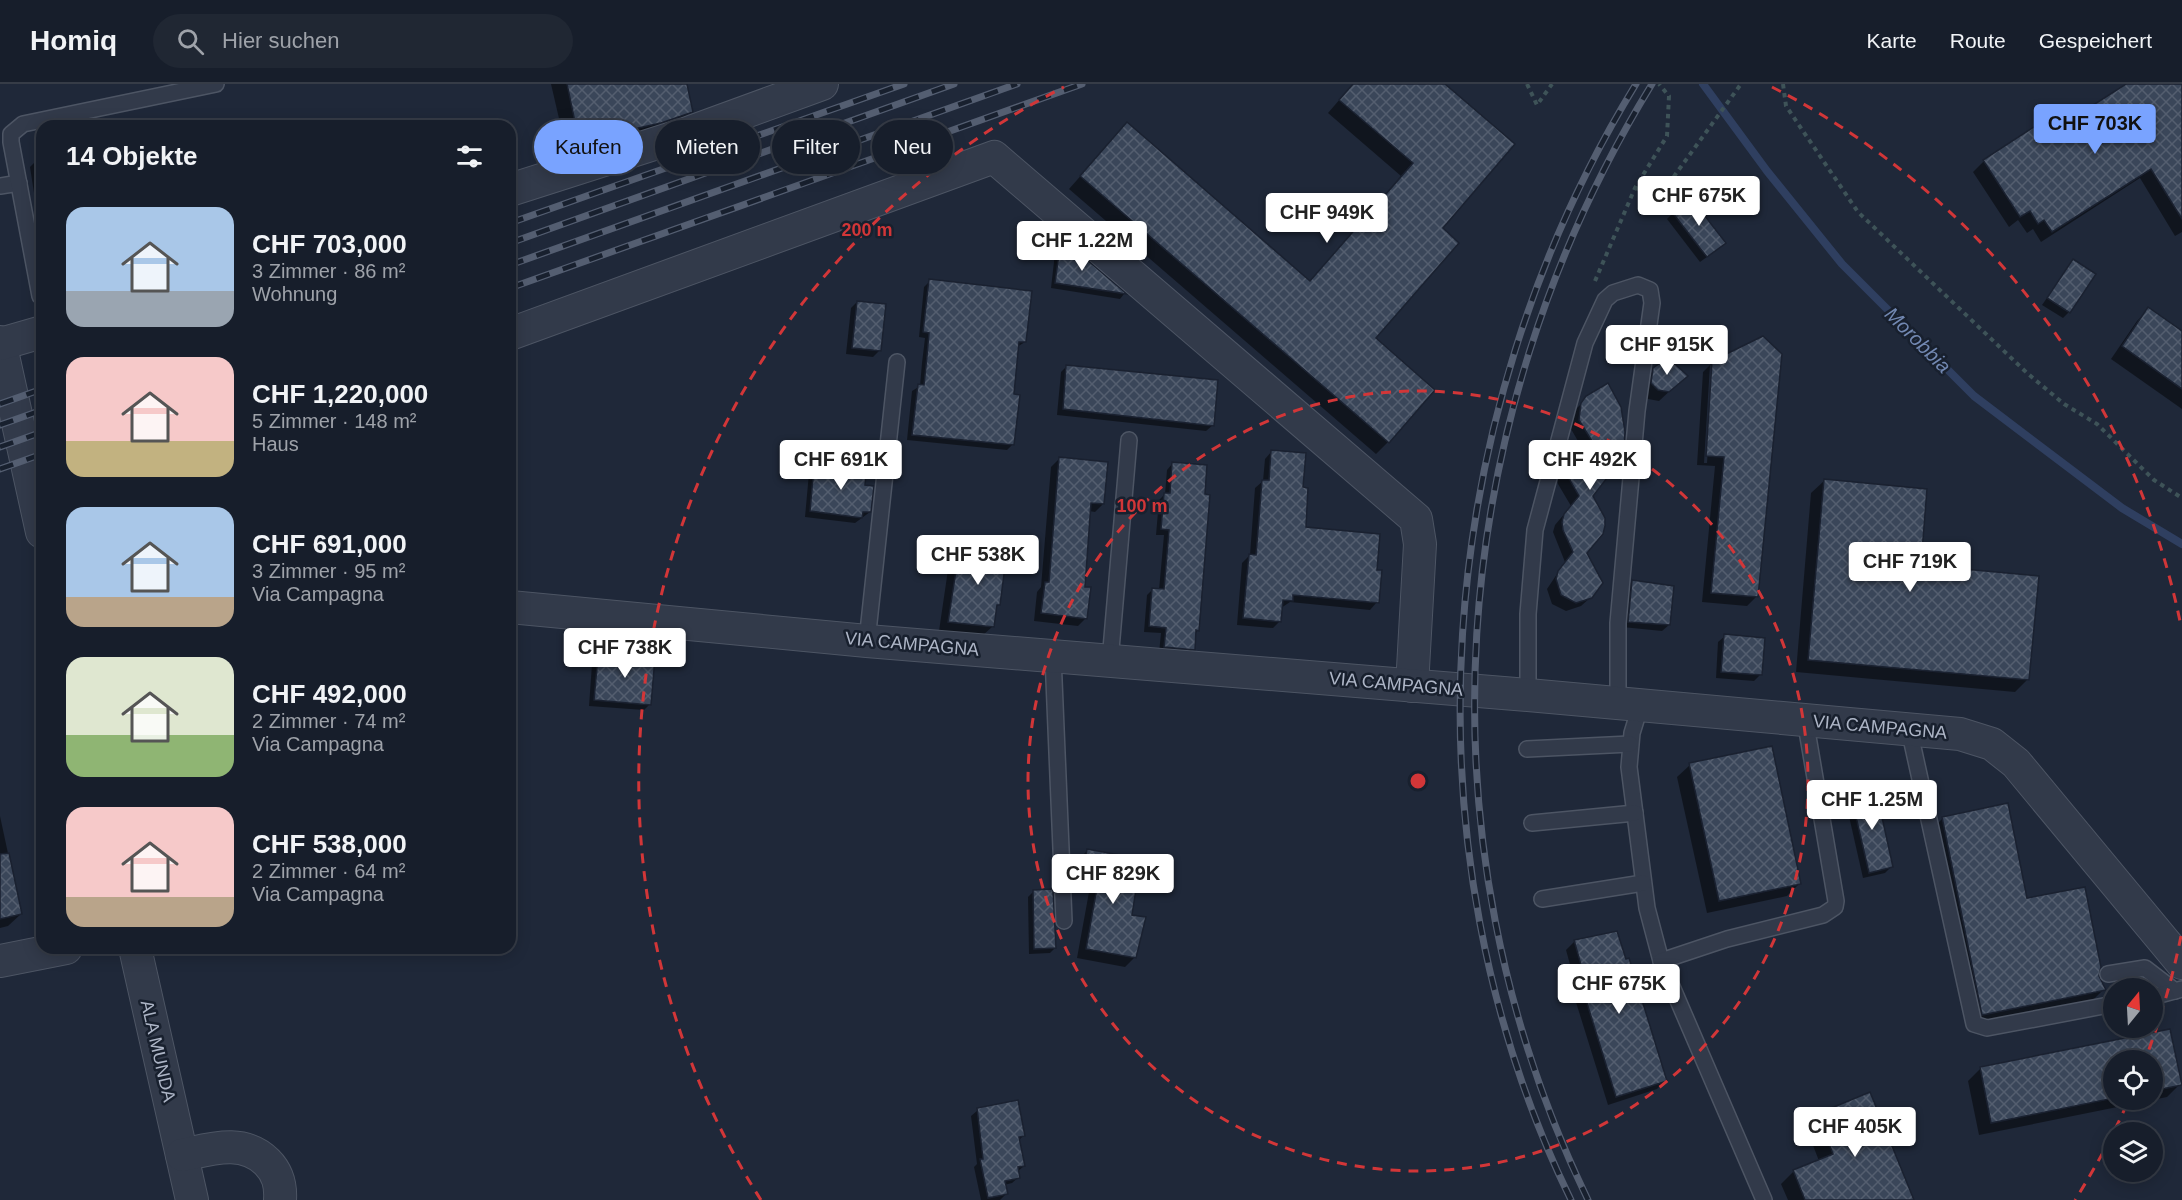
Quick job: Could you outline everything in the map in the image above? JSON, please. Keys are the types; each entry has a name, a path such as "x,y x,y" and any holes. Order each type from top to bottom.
{"street":[{"path":"516,188 685,134 822,84"},
{"path":"516,332 994,157 1416,519 1420,544 1412,686"},
{"path":"36,334 0,343 36,502"},
{"name":"VIA CAMPAGNA","path":"516,608 867,641 1528,694 1959,734 1992,744 2016,763 2180,981"},
{"path":"0,961 36,954"},
{"name":"ALA MUNDA","path":"136,954 192,1200"},
{"path":"182,1155 234,1146 257,1153 272,1167 278,1178 280,1200"}],"lane":[{"path":"42,120 216,84"},
{"path":"36,121 23,124 11,134 36,274"},
{"path":"0,186 19,183"},
{"path":"1528,694 1528,614 1535,530 1585,343 1605,300 1619,289 1638,285 1650,290 1652,303 1637,411 1618,623 1629,703 1629,767 1643,883 1652,934 1661,961 1764,1200"},
{"path":"867,641 897,362"},
{"path":"1110,661 1129,440"},
{"path":"1053,656 1064,921"},
{"path":"1661,961 1727,939 1823,915 1835,907 1836,901 1805,719"},
{"path":"1908,729 1974,1024 1987,1028 2103,1006"},
{"path":"1527,749 1630,744"},
{"path":"1532,823 1635,813"},
{"path":"1542,899 1643,883"},
{"path":"2108,974 2145,968 2180,981"},
{"path":"2163,991 2180,981"}],"path":[{"path":"1527,84 1538,105 1552,84"},
{"path":"1593,286 1635,188 1667,136 1669,96 1659,84"},
{"path":"1635,188 1653,192 1667,186 1741,84"},
{"path":"1783,84 1786,106 1858,212 2027,373 2064,404 2097,424 2154,480 2182,498"}],"building":[{"path":"567,84 687,84 693,112 670,120 655,120 655,124 643,127 643,120 575,120"},
{"path":"1353,84 1445,84 1515,144 1443,228 1459,243 1376,338 1435,390 1389,443 1080,176 1127,122 1310,281 1413,163 1339,100"},
{"path":"2126,84 2182,84 2182,219 2151,169 2052,232 2044,220 2038,224 2030,211 2020,217 1983,160 2037,125 2045,136"},
{"path":"1690,197 1726,243 1707,257 1672,212"},
{"path":"1060,246 1072,247 1127,294 1055,283"},
{"path":"2073,259 2096,274 2070,313 2047,298"},
{"path":"929,279 1032,291 1026,342 1019,342 1014,394 1020,395 1014,445 912,435 918,384 924,385 929,333 923,332"},
{"path":"857,301 886,304 881,351 852,348"},
{"path":"2148,307 2182,331 2182,389 2122,346"},
{"path":"1763,336 1782,354 1758,597 1711,593 1724,457 1706,456 1712,361"},
{"path":"1663,361 1675,364 1688,376 1669,392 1658,390 1651,383 1653,368"},
{"path":"1066,365 1218,380 1214,426 1063,409"},
{"path":"1608,383 1621,407 1625,432 1623,457 1614,456 1607,478 1593,496 1605,518 1605,526 1603,534 1587,553 1603,583 1592,598 1576,603 1561,595 1556,579 1558,571 1573,552 1563,530 1564,514 1579,496 1567,475 1566,466 1573,452 1592,441 1579,420 1581,403 1586,396"},
{"path":"1271,450 1306,453 1303,487 1308,488 1306,527 1380,534 1377,570 1382,570 1379,603 1293,595 1293,601 1283,600 1281,622 1243,618 1249,554 1256,555 1262,480 1269,480"},
{"path":"1059,457 1108,462 1104,504 1091,503 1085,587 1091,587 1087,619 1041,613 1045,582 1049,582"},
{"path":"1172,462 1207,465 1205,494 1210,495 1199,631 1196,630 1195,650 1164,647 1166,628 1149,626 1152,588 1164,589 1169,530 1161,529 1164,493 1170,493"},
{"path":"829,464 863,466 862,474 866,474 865,485 874,486 871,512 863,512 862,518 810,511 814,466 829,467"},
{"path":"1824,479 1927,489 1921,565 2039,576 2029,680 1808,660"},
{"path":"960,545 1007,551 1000,605 997,605 994,627 948,622"},
{"path":"1632,580 1674,586 1670,625 1628,622"},
{"path":"1724,634 1765,638 1762,675 1721,672"},
{"path":"616,654 655,658 651,705 594,700 598,656 616,658"},
{"path":"1772,746 1801,884 1719,901 1689,763"},
{"path":"1876,790 1893,867 1869,873 1851,795"},
{"path":"2008,803 2027,898 2085,887 2101,967 2099,976 2103,991 1982,1015 1942,817"},
{"path":"1087,849 1136,858 1131,882 1137,883 1132,915 1146,917 1136,958 1086,949 1098,882 1082,879"},
{"path":"9,853 22,914 0,919 0,854"},
{"path":"1053,889 1056,948 1034,949 1033,890"},
{"path":"1617,931 1626,959 1629,958 1667,1081 1616,1097 1578,974 1583,972 1574,940"},
{"path":"2170,1029 2182,1085 2163,1089 2163,1050 2103,1050 2103,1100 1991,1123 1980,1067 2125,1038 2163,1038 2163,1030"},
{"path":"1870,1092 1914,1200 1805,1200 1793,1170 1833,1154 1817,1114"},
{"path":"1018,1100 1025,1136 1019,1137 1025,1166 1018,1167 1020,1178 1005,1181 1008,1194 988,1198 980,1159 983,1159 977,1108"}],"waterway":[{"name":"Morobbia","path":"1703,84 1767,171 1842,264 1974,396 2122,508 2182,544"}],"railway":[{"path":"516,221 904,84"},
{"path":"516,241 954,84"},
{"path":"516,263 1017,84"},
{"path":"516,286 1082,84"},
{"path":"1571,1200 1516,1064 1480,923 1462,779 1462,634 1480,490 1516,349 1568,213 1636,84"},
{"path":"1588,1200 1532,1063 1495,922 1477,778 1477,634 1494,491 1530,350 1582,214 1652,84"},
{"path":"0,404 36,391"},
{"path":"0,425 36,412"},
{"path":"0,447 36,434"},
{"path":"0,469 36,456"}]}
